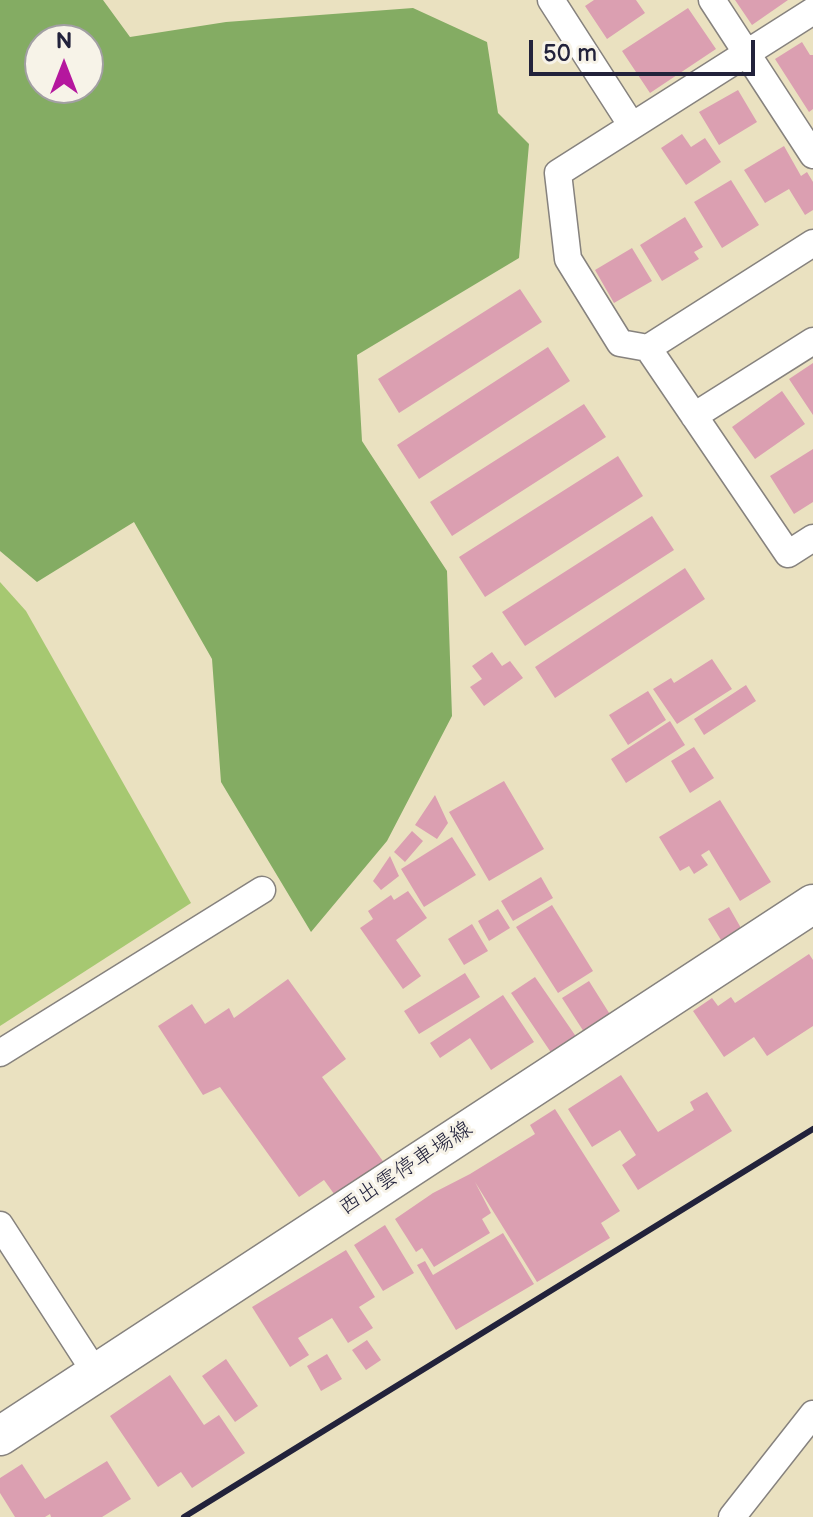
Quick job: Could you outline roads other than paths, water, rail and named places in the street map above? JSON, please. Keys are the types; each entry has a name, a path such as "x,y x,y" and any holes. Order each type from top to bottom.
{"main road":[{"name":"西出雲停車場線","path":"0,1436 813,904"}],"street":[{"path":"551,0 632,126"},
{"path":"712,0 813,155"},
{"path":"813,11 558,173 568,259 620,343 648,348 813,243"},
{"path":"694,416 813,341"},
{"path":"648,348 788,554 813,538"},
{"path":"0,1053 262,890"},
{"path":"0,1225 95,1372"},
{"path":"732,1517 813,1414"}],"railway":[{"path":"184,1517 813,1129"}]}
